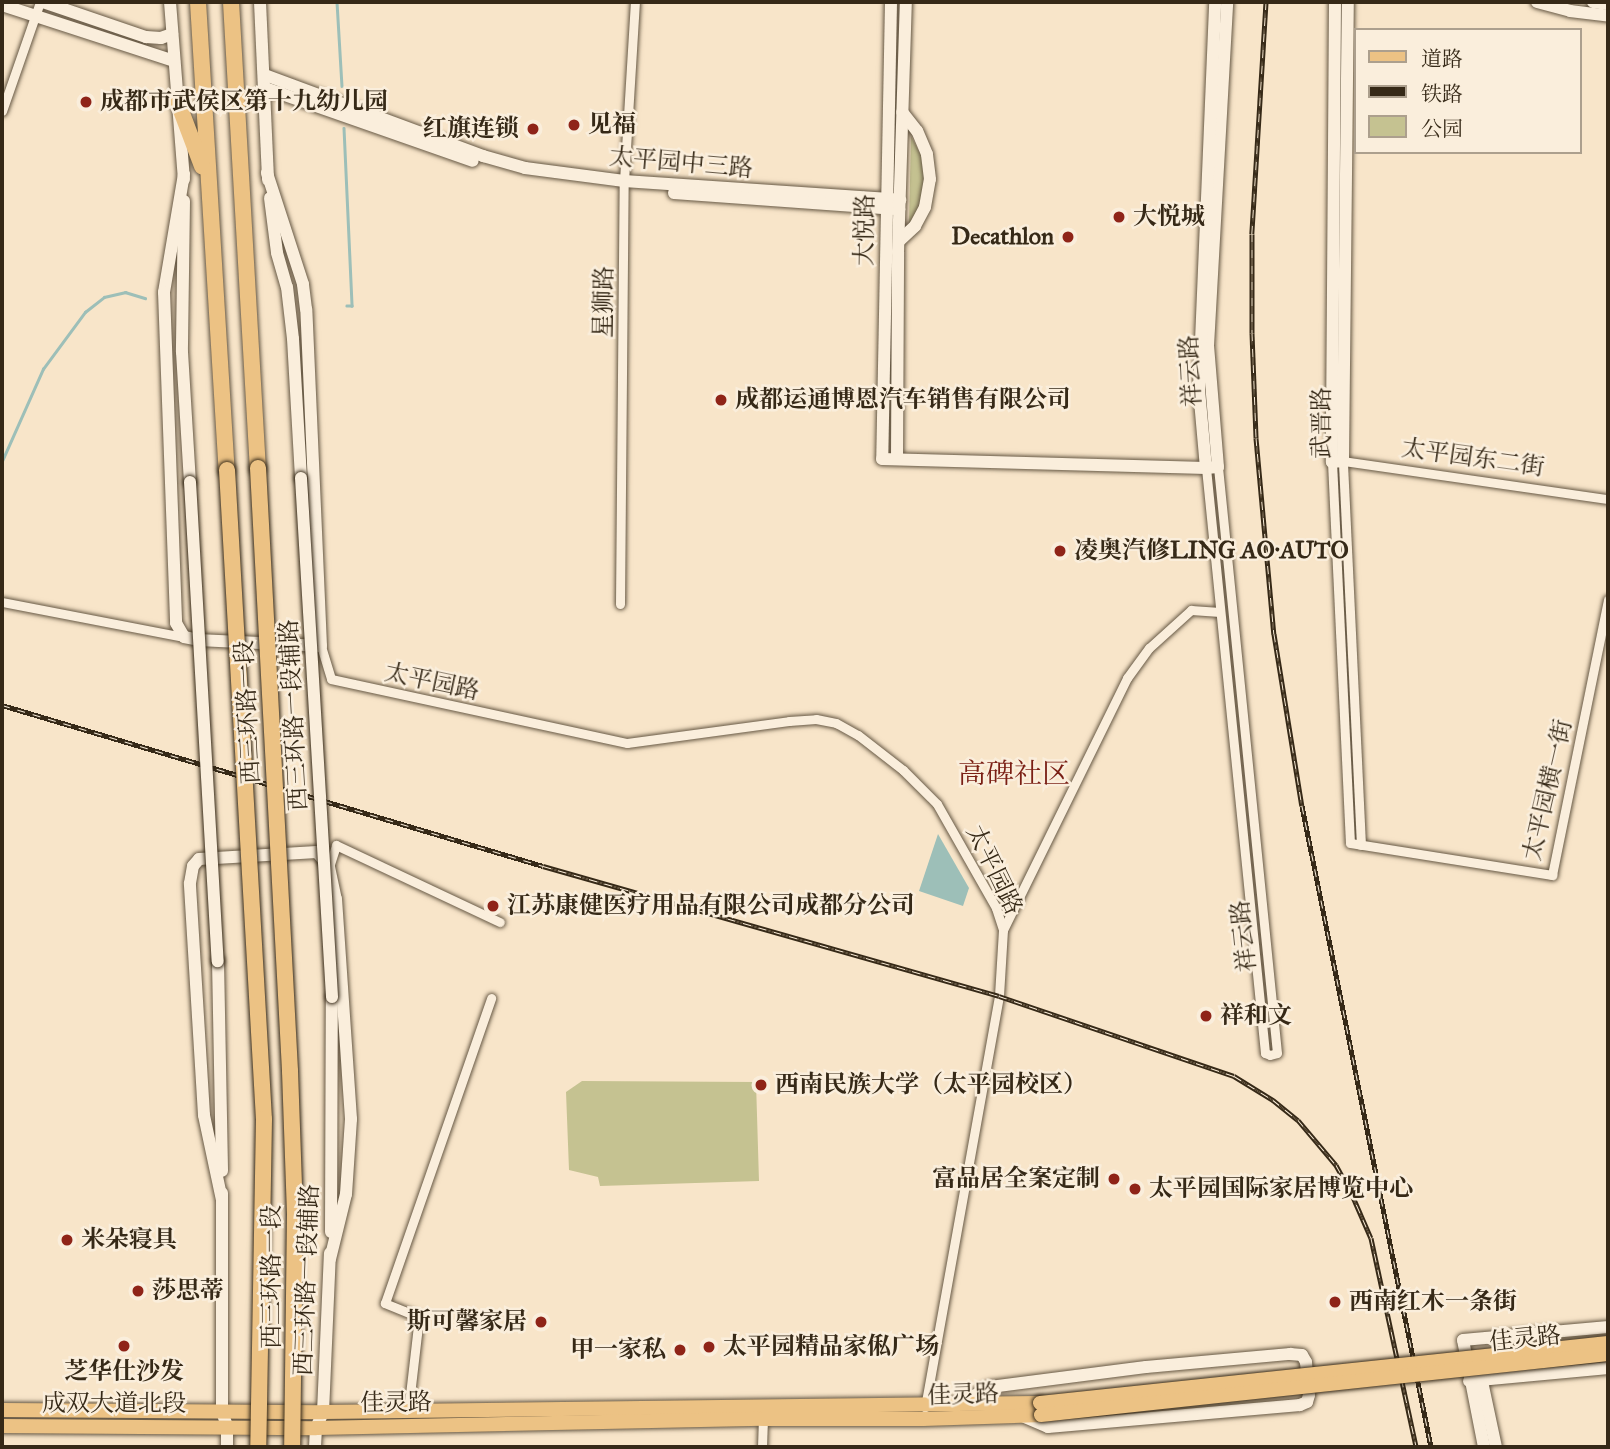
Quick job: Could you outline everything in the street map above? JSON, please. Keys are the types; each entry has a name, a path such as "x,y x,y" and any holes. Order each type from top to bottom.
{"highway":[{"name":"西三环路一段","path":"198,2 264,1119 258,1447"},
{"name":"西三环路一段","path":"231,2 290,1084 295,1214 292,1447"},
{"path":"177,100 208,182"}],"main road":[{"name":"佳灵路","path":"225,1419 323,1412 924,1413 1021,1416 1041,1409 1608,1343"},
{"name":"佳灵路","path":"924,1413 955,1406 1041,1409 1608,1354"},
{"name":"成双大道北段","path":"2,1410 225,1419"},
{"name":"佳灵路","path":"225,1419 316,1428 763,1413"},
{"name":"成双大道北段","path":"2,1426 225,1419"}],"street":[{"path":"2,111 42,2 146,37 161,38 172,34"},
{"path":"170,2 184,174 182,352 218,961 225,1419 228,1447"},
{"name":"西三环路一段辅路","path":"260,2 267,173 272,225 287,287 293,339 332,997 330,1259 323,1412 316,1428"},
{"name":"星狮路","path":"620,604 624,185 635,2"},
{"name":"大悦路","path":"891,2 893,204 882,458 897,459"},
{"path":"906,2 902,112 893,204 898,240 897,459 1212,468"},
{"name":"祥云路","path":"1215,2 1199,389 1212,468 1277,1053 1270,1055 1265,1053 1220,612 1212,468 1208,346 1227,2"},
{"name":"武晋路","path":"1335,2 1338,462 1350,843"},
{"name":"武晋路","path":"1348,2 1338,462 1361,845"},
{"path":"1537,2 1570,11 1608,15"},
{"path":"1576,2 1608,15"},
{"path":"1593,2 1608,3"},
{"path":"2,5 174,61"},
{"name":"太平园中三路","path":"265,75 483,156 525,168 624,185"},
{"name":"太平园中三路","path":"265,88 487,166 521,174 624,185 893,204"},
{"path":"898,240 915,226 925,207 930,179 927,153 917,131 902,112"},
{"path":"2,602 200,640 321,646 306,309 303,284 267,173"},
{"path":"184,174 164,292 176,623 184,636"},
{"name":"太平园东二街","path":"1338,462 1608,499"},
{"name":"太平园横一街","path":"1350,843 1552,875 1608,600"},
{"path":"1003,930 1127,678 1149,648 1191,610 1220,612"},
{"name":"太平园路","path":"321,646 331,680 627,743 789,721 816,719 836,723 858,735 903,770 937,804 996,908 1003,930 999,996 924,1413"},
{"path":"329,867 336,845 500,922"},
{"path":"222,1200 204,1115 190,883 193,866 199,859 317,852 329,867 337,899 351,1119 346,1194 330,1259"},
{"path":"408,1412 419,1317 385,1303 491,998"},
{"path":"1496,1447 1463,1340 1608,1327"},
{"path":"955,1406 990,1387 1146,1367 1290,1354 1302,1355 1306,1362 1309,1395 1307,1402 1300,1405 1048,1427 1021,1416"},
{"path":"1475,1380 1608,1368"},
{"path":"1475,1380 1484,1447"},
{"path":"762,1447 763,1413"},
{"path":"315,1447 316,1428"}],"green space":[{"path":"911,136 922,157 924,177 923,197 917,215 909,225"},
{"path":"582,1081 756,1082 759,1181 600,1186 598,1177 569,1170 566,1092"}],"water":[{"path":"938,834 969,888 963,906 919,891"}],"waterway":[{"path":"337,2 342,86"},
{"path":"344,128 352,306 347,306"},
{"path":"2,461 43,369 85,312 104,297 125,292 145,298"}],"railway":[{"path":"1266,2 1252,234 1252,333 1256,438 1274,634 1302,806 1431,1447"},
{"path":"2,705 543,866 999,996 1234,1076 1273,1100 1298,1120 1336,1165 1350,1190 1371,1238 1416,1447"}],"place":[{"name":"成都市武侯区第十九幼儿园","path":"86,102"},
{"name":"见福","path":"574,125"},
{"name":"红旗连锁","path":"533,129"},
{"name":"大悦城","path":"1119,217"},
{"name":"Decathlon","path":"1068,237"},
{"name":"成都运通博恩汽车销售有限公司","path":"721,400"},
{"name":"凌奥汽修LING AO·AUTO","path":"1060,551"},
{"name":"江苏康健医疗用品有限公司成都分公司","path":"493,906"},
{"name":"祥和文","path":"1206,1016"},
{"name":"西南民族大学（太平园校区）","path":"761,1085"},
{"name":"富品居全案定制","path":"1114,1179"},
{"name":"太平园国际家居博览中心","path":"1135,1189"},
{"name":"米朵寝具","path":"67,1240"},
{"name":"莎思蒂","path":"138,1291"},
{"name":"西南红木一条街","path":"1335,1302"},
{"name":"斯可馨家居","path":"541,1322"},
{"name":"芝华仕沙发","path":"124,1346"},
{"name":"太平园精品家俬广场","path":"709,1347"},
{"name":"甲一家私","path":"680,1350"}],"district":[{"name":"高碑社区","path":"1014,774"}]}
